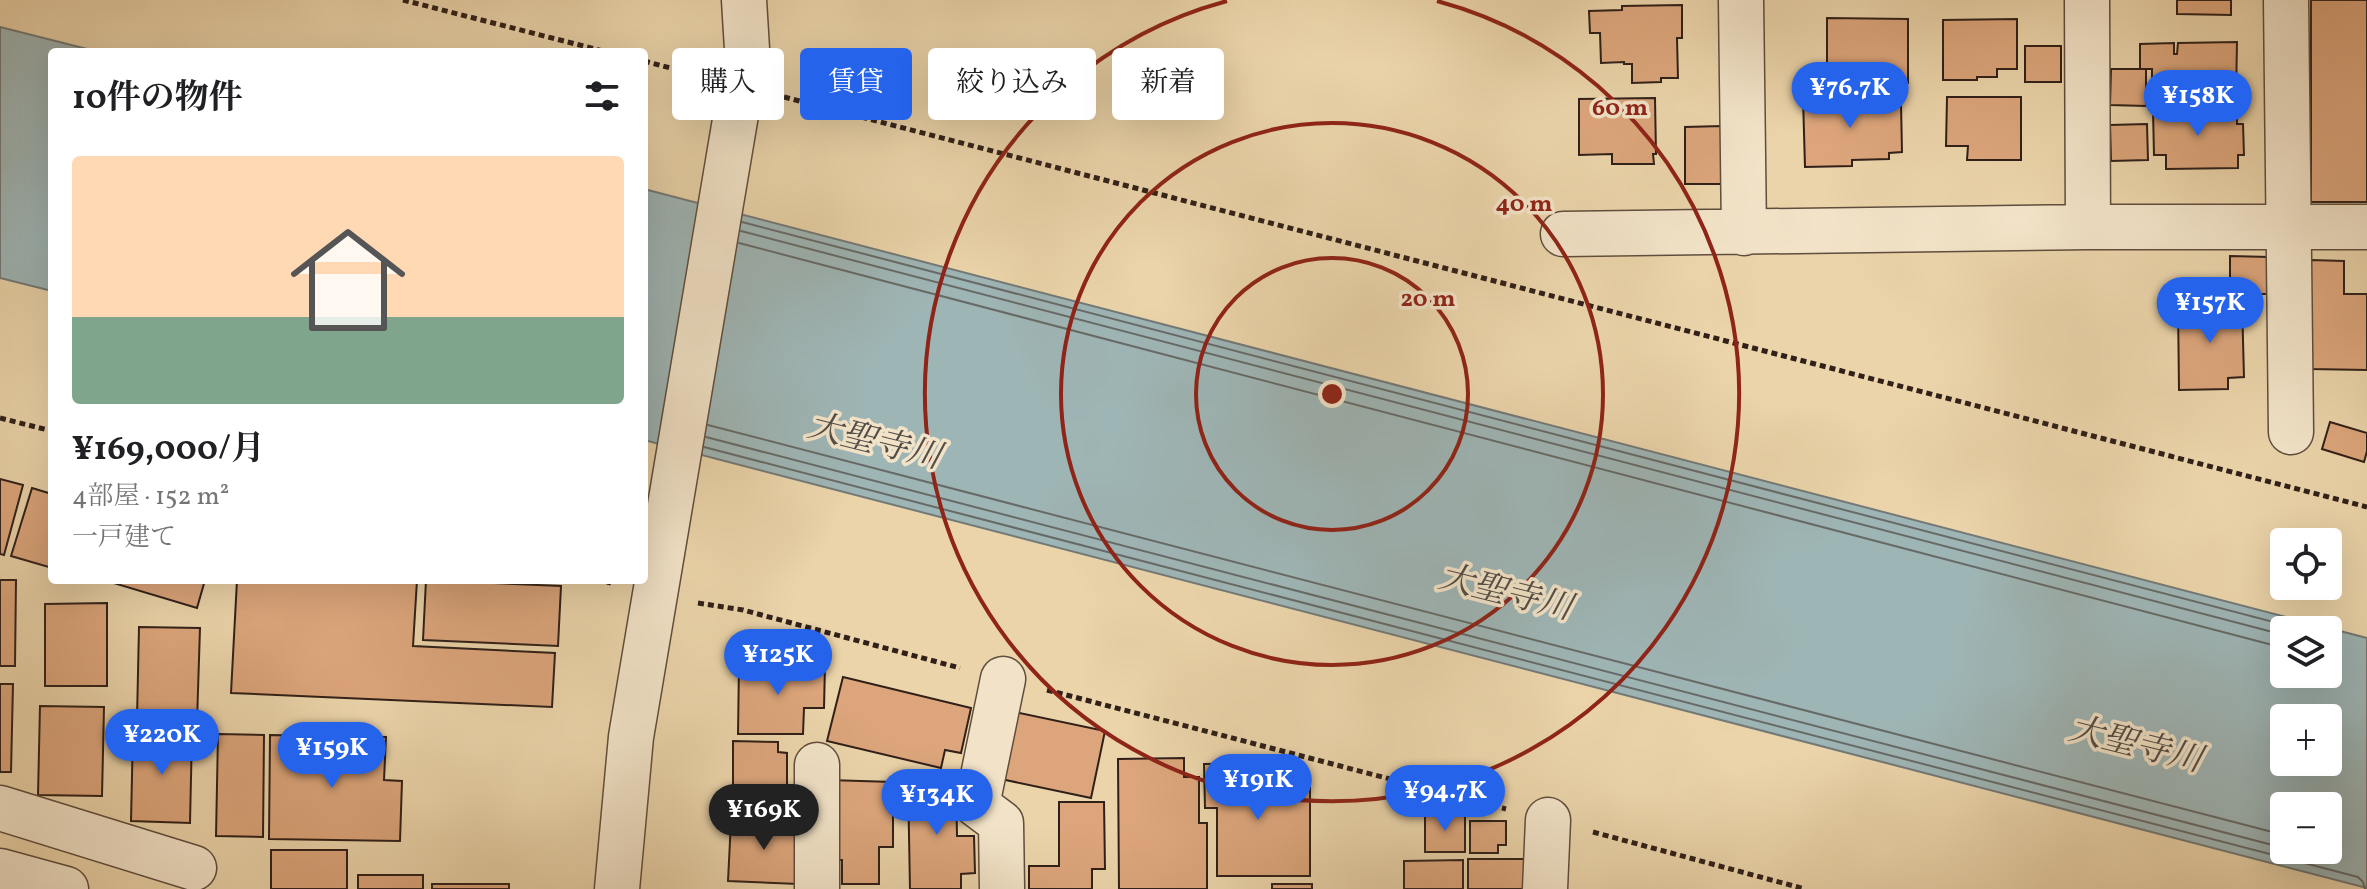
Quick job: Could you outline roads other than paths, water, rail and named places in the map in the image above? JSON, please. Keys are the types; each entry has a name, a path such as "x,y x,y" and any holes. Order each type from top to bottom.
{"street":[{"path":"617,889 631,737 747,49 744,0"},
{"path":"1741,0 1744,233"},
{"path":"2087,0 2088,227"},
{"path":"2286,0 2291,432"},
{"path":"1563,234 2088,227 2367,227"},
{"path":"1002,889 1001,823 977,805 1003,679"},
{"path":"817,765 817,889"},
{"path":"0,808 194,868"},
{"path":"1545,889 1548,820"},
{"path":"0,871 66,889"}],"water":[{"path":"0,27 83,48 48,48 48,290 0,278"},
{"name":"大聖寺川","path":"648,190 2283,616 2270,616 2270,688 2342,688 2342,631 2367,638 2367,888 2275,864 2342,864 2342,792 2270,792 2270,863 648,441"}]}
